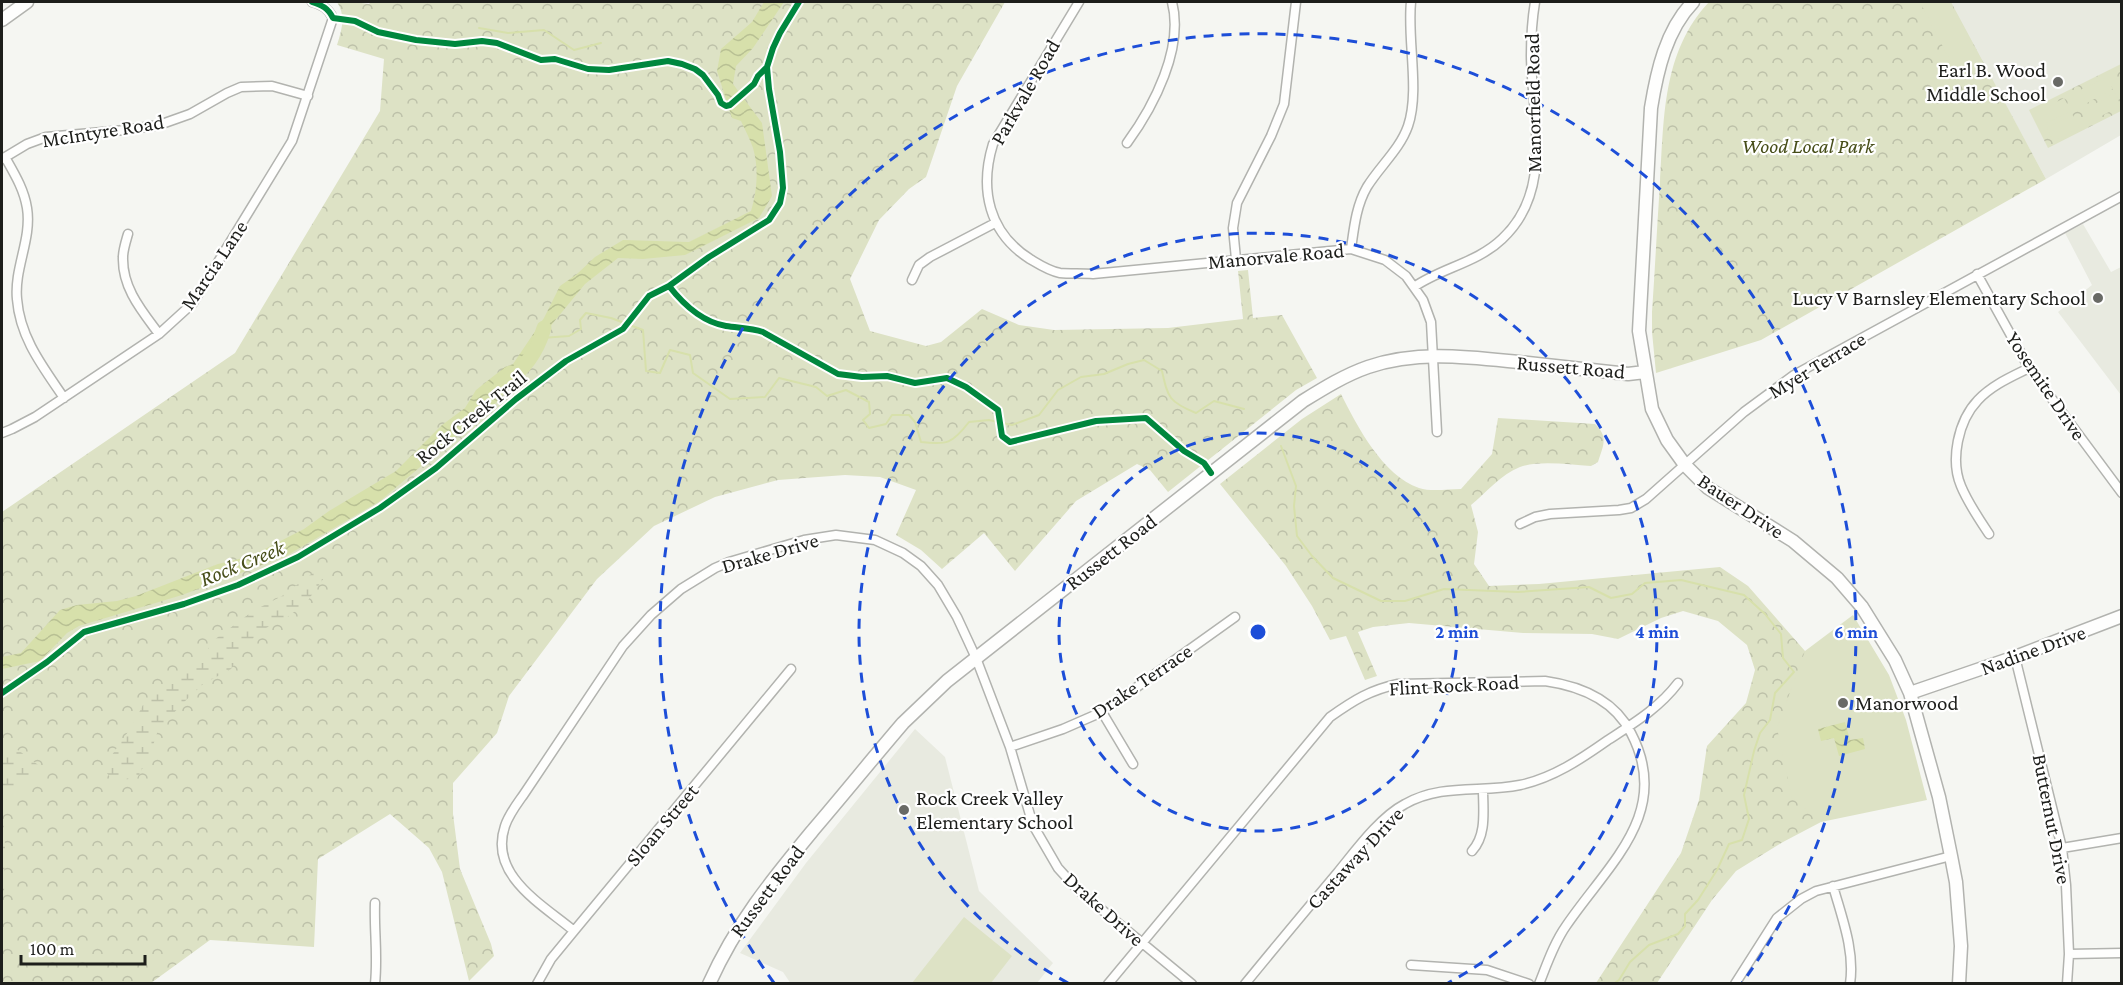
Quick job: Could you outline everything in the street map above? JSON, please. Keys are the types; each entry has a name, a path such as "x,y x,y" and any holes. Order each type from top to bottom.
{"street":[{"path":"2,20 27,2"},
{"name":"Marcia Lane","path":"2,433 35,417 159,334 184,312 209,278 292,141 333,18 323,6 312,2"},
{"name":"Parkvale Road","path":"995,223 988,199 986,181 987,161 993,144 1079,2"},
{"path":"1127,143 1144,120 1157,93 1172,50 1176,33 1172,2"},
{"path":"1236,259 1233,228 1237,203 1271,136 1284,104 1296,2"},
{"path":"1352,249 1355,221 1361,199 1408,125 1412,97 1411,2"},
{"name":"Manorfield Road","path":"1414,287 1422,281 1466,263 1503,239 1523,213 1532,193 1537,165 1531,56 1535,2"},
{"name":"Bauer Drive","path":"1690,2 1664,53 1657,74 1651,108 1639,331 1652,409 1658,424 1684,465 1708,488 1793,541 1837,578 1862,607 1880,633 1910,693 1939,797 1956,882 1961,946 1959,984"},
{"name":"McIntyre Road","path":"3,158 27,144 46,137 125,130 159,124 190,114 241,87 272,86 308,96"},
{"path":"3,158 21,187 27,209 27,231 16,279 16,300 20,321 26,339 36,357 64,398"},
{"name":"Myer Terrace","path":"1520,524 1535,517 1550,514 1602,512 1631,508 1646,499 1744,412 1794,375 2121,196"},
{"path":"912,280 920,265 930,257 995,223"},
{"name":"Manorvale Road","path":"995,223 1008,241 1021,253 1045,268 1059,273 1093,274 1352,249 1385,260 1406,276 1423,300 1431,322 1437,432"},
{"path":"128,234 123,257 126,283 159,334"},
{"name":"Yosemite Drive","path":"1977,274 2029,368 2121,493"},
{"name":"Russett Road","path":"709,984 724,950 746,915 774,878 903,723 935,691 1304,401 1338,380 1368,367 1401,358 1432,356 1479,358 1628,374 1645,372"},
{"path":"1989,534 1960,485 1955,464 1957,446 1964,422 1977,401 1997,385 2029,368"},
{"name":"Drake Drive","path":"574,931 516,883 508,871 502,847 504,829 524,794 623,646 651,615 681,589 729,562 804,540 836,535 876,540 912,559 938,585 976,658 1010,747 1033,825 1048,855 1078,890 1192,984"},
{"name":"Nadine Drive","path":"1910,693 2015,657 2121,616"},
{"name":"Drake Terrace","path":"1010,747 1063,729 1102,712 1235,617"},
{"name":"Butternut Drive","path":"2015,657 2062,848 2070,954 2067,984"},
{"name":"Sloan Street","path":"537,984 552,959 574,931 791,669"},
{"name":"Flint Rock Road","path":"1108,984 1330,717 1362,695 1398,684 1545,681 1567,684 1588,691 1618,713 1641,751 1645,774 1645,797 1639,819 1630,838 1565,927 1539,984"},
{"name":"Castaway Drive","path":"1245,984 1355,851 1390,814 1415,798 1432,793 1462,788 1519,786 1542,779 1570,765 1656,708 1678,683"},
{"path":"1102,712 1133,764"},
{"path":"1472,851 1479,843 1482,834 1483,789"},
{"path":"2062,848 2121,838"},
{"path":"1735,984 1777,918 1801,899 1833,886 1951,856"},
{"path":"1833,886 1849,945 1852,973 1850,984"},
{"path":"375,903 374,930 378,957 375,984"},
{"path":"2070,954 2121,954"},
{"path":"1411,965 1487,970 1530,984"}],"shaded area":[{"name":"Earl B. Wood Middle School","path":"1950,2 2121,2 2121,135 2046,179"},
{"name":"Lucy V Barnsley Elementary School","path":"2083,224 2111,272 2121,267 2121,395 2058,312 2092,285 2065,233"},
{"name":"Rock Creek Valley Elementary School","path":"915,729 945,757 979,891 1053,963 1037,983 791,984 783,972 740,953 806,863"}],"green space":[{"path":"337,2 369,4 371,2 1005,2 957,86 926,177 909,189 879,220 850,279 870,331 926,346 941,342 982,309 1019,325 1054,330 1168,328 1243,319 1238,271 1248,270 1253,318 1282,315 1317,378 1296,390 1168,492 1150,470 1137,464 1076,501 1015,571 984,533 942,569 921,550 896,535 916,490 880,477 845,475 778,480 715,497 654,526 597,579 509,696 497,733 453,783 453,814 460,869 494,956 469,981 442,872 429,848 390,814 318,859 314,947 210,940 151,983 2,984 2,512 235,353 380,111 384,59 337,45 342,28 342,12"},
{"name":"Wood Local Park","path":"1709,2 1951,2 2046,179 1761,340 1656,373 1652,312 1668,87 1682,42"},
{"path":"1920,2 1950,2 1986,68 1960,80"},
{"path":"2121,64 2121,111 2048,148 2029,110"},
{"path":"2107,77 2113,89 2087,103 2080,90"},
{"path":"2115,93 2121,106 2095,119 2089,107"},
{"path":"2064,98 2071,111 2044,124 2038,112"},
{"path":"2073,115 2079,127 2053,141 2047,128"},
{"path":"1341,394 1372,449 1394,473 1406,482 1429,490 1461,489 1492,454 1498,418 1595,424 1603,438 1598,462 1591,466 1546,463 1520,467 1500,479 1471,505 1478,532 1474,564 1489,586 1539,584 1720,567 1748,586 1805,651 1811,669 1802,767 1821,822 1736,871 1712,900 1657,983 1596,983 1681,853 1699,800 1707,746 1746,703 1755,670 1747,645 1718,621 1683,611 1661,618 1618,639 1592,634 1523,633 1409,623 1373,627 1358,632 1377,676 1365,680 1346,636 1330,640 1312,606 1286,566 1220,484 1302,419"},
{"path":"318,569 326,575 306,603 286,618 258,632 231,669 203,684 158,730 150,755 137,778 113,781 103,768 132,726 144,703 201,659 214,640 253,611 282,596"},
{"name":"Manorwood","path":"1853,615 1889,675 1906,720 1927,800 1821,822 1792,798 1777,728 1805,651"},
{"path":"18,750 41,767 2,804 2,754"},
{"path":"2,804 5,844 2,897"},
{"path":"964,917 1012,956 991,983 912,983"}],"water":[{"path":"764,2 784,2 753,48 736,66 733,84 762,123 772,196 759,218 685,255 643,259 618,258 585,284 553,323 498,401 380,501 286,556 182,595 79,626 67,633 40,661 2,669 2,657 21,653 60,610 77,605 117,601 136,596 218,564 251,556 304,529 329,511 396,471 442,425 465,408 476,390 505,367 513,364 544,318 560,286 595,257 623,240 689,242 751,211 755,196 755,156 741,121 732,118 717,71 721,49 752,22"},
{"path":"1845,722 1850,740 1863,738 1865,749 1839,756 1834,738 1821,741 1818,729"}],"waterway":[{"path":"479,28 508,33 544,30 574,50 601,43"},
{"path":"541,338 569,336 581,329 580,320 586,313 611,318 643,330 646,371 660,373 670,350 690,355 693,373 730,399 765,397 779,378 816,387 827,396 846,390 869,402 870,414 863,420 869,428 886,424 892,415 909,415 915,422 921,442 930,443 943,443 953,439 969,422 989,420 1012,425 1039,415 1058,390 1081,377 1104,374 1144,360 1162,371 1168,393 1180,406 1196,413 1214,401 1244,409"},
{"name":"Rock Creek","path":"501,384 516,374 528,360 544,328"},
{"path":"1281,446 1296,486 1294,506 1297,536 1333,578 1381,601 1405,601 1444,589 1518,592 1589,587 1611,598 1632,594 1645,583 1681,580 1744,595 1765,614 1781,634 1783,658 1794,672 1775,693 1770,720 1760,733 1754,751 1744,795 1749,819 1742,840 1729,844 1717,870 1698,900 1685,914 1685,926 1678,934 1649,945 1630,962 1619,980 1613,984"}],"cycle path":[{"path":"312,2 324,7 333,18 355,21 378,32 416,40 455,44 482,41 497,43 541,60 555,59 588,69 609,70 668,61 682,64 703,75 718,95 721,103 726,106 754,84 767,67"},
{"name":"Rock Creek Trail","path":"2,693 47,662 84,632 184,604 238,585 298,557 380,508 436,468 516,399 566,361 623,329 649,296 669,286 709,257 769,220 780,203 783,188 767,67 780,33 799,2"},
{"path":"669,286 687,306 709,321 763,332 838,374 862,377 887,376 915,383 947,378 966,387 998,410 1002,436 1010,442 1096,421 1146,418 1184,451 1204,463 1211,473"}],"place":[{"name":"Earl B. Wood Middle School","path":"2058,82"},
{"name":"Lucy V Barnsley Elementary School","path":"2098,298"},
{"name":"Manorwood","path":"1843,703"},
{"name":"Rock Creek Valley Elementary School","path":"904,810"}]}
